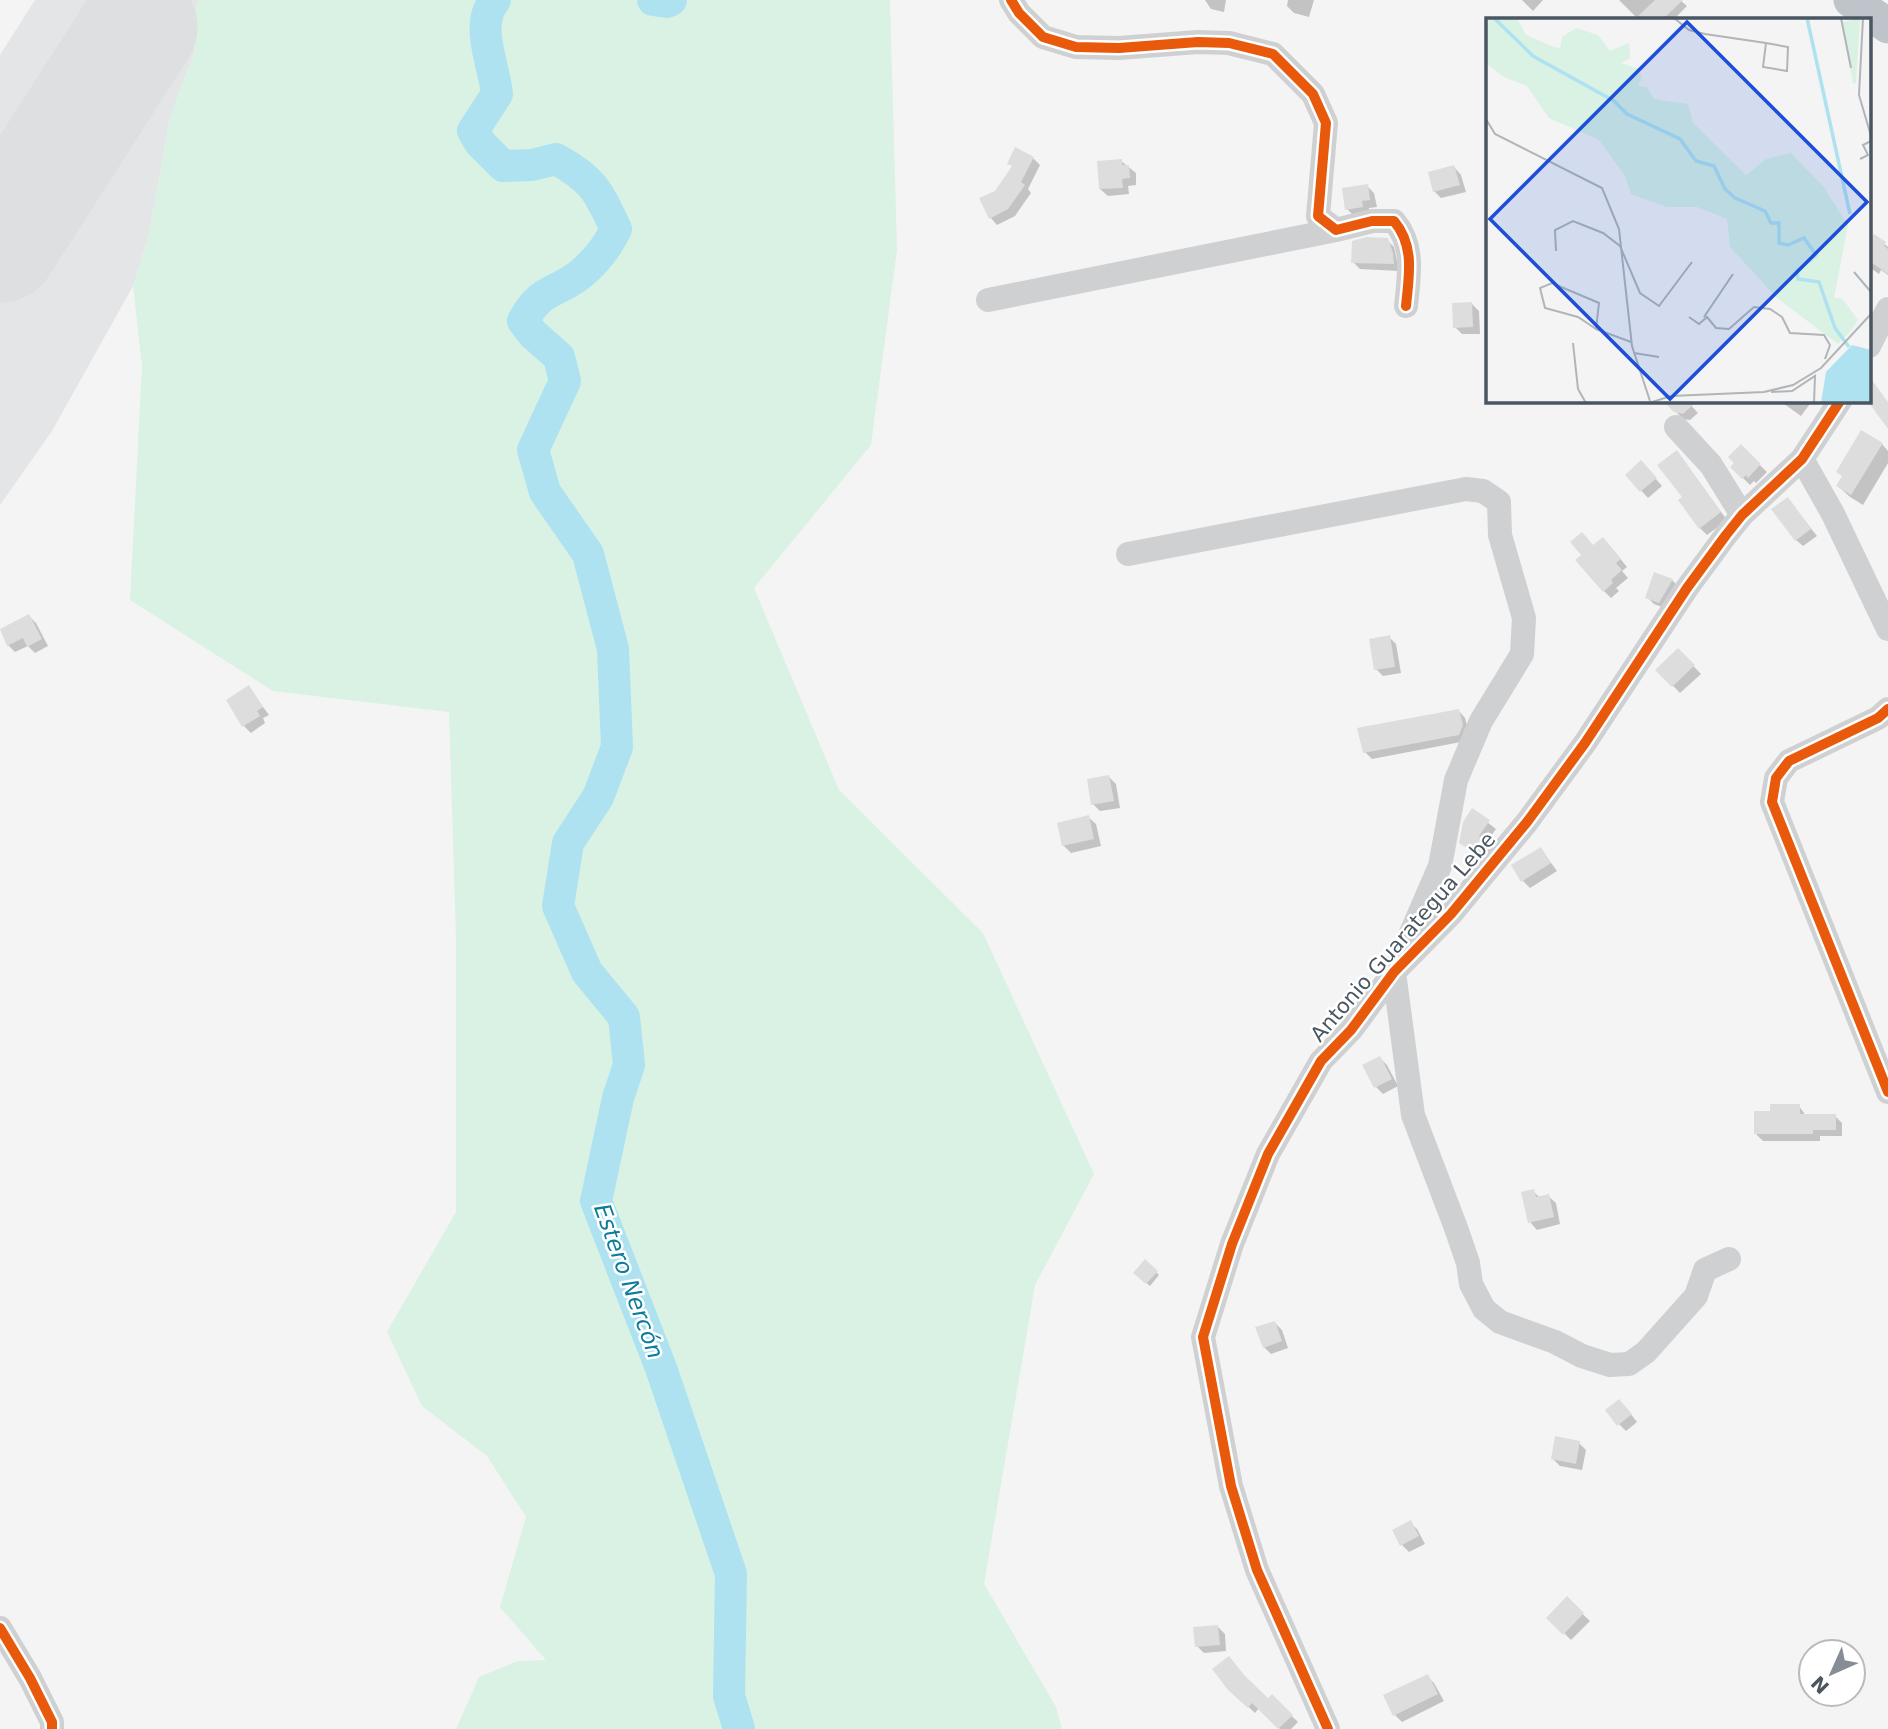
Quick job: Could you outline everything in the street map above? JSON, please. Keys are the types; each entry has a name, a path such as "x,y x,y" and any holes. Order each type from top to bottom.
{"highway":[{"path":"1852,0 1888,26"}],"street":[{"path":"1011,0 1043,37 1076,47 1119,48 1198,42 1229,43 1273,54 1313,94 1326,123 1318,216 1336,230"},
{"path":"988,300 1372,221 1394,221 1402,231 1410,256 1406,306"},
{"path":"1870,344 1888,309"},
{"name":"Antonio Guarategua Lebe","path":"1328,1729 1257,1570 1231,1486 1203,1337 1232,1244 1268,1154 1321,1061 1351,1030 1394,972 1451,914 1527,822 1598,723 1687,588 1742,514 1802,459 1839,402"},
{"path":"1676,427 1710,465 1742,514"},
{"path":"1802,459 1833,514 1888,629"},
{"path":"1128,554 1466,489 1483,491 1499,502 1500,535 1524,618 1522,654 1481,721 1456,780 1440,866 1394,972 1413,1115 1456,1228 1468,1263 1471,1284 1484,1308 1500,1322 1555,1342 1582,1356 1610,1365 1629,1364 1646,1352 1696,1296 1705,1270 1729,1259"},
{"path":"1888,709 1878,718 1789,761 1776,778 1772,802 1888,1092"},
{"path":"0,1629 30,1678 52,1722 52,1729"}],"shaded area":[{"path":"35,0 199,0 195,15 194,53 170,118 149,234 133,286 52,431 0,505 0,55"}],"green space":[{"path":"199,0 890,0 897,250 871,445 754,588 839,790 983,933 1094,1174 1035,1285 984,1584 1056,1707 1062,1729 456,1729 479,1677 518,1661 546,1660 500,1607 526,1517 487,1456 422,1406 387,1332 456,1212 456,939 449,712 273,691 130,600 142,366 133,286 149,234 170,118 194,53 195,15"}],"building":[{"path":"1655,0 1683,0 1664,18 1636,18"},
{"path":"1015,147 1034,157 1021,182 1025,185 1008,209 989,219 979,198 995,191 1012,166 1007,164"},
{"path":"1122,159 1122,165 1129,165 1130,178 1122,179 1123,188 1099,189 1097,161"},
{"path":"1454,165 1460,185 1433,192 1428,172"},
{"path":"1368,184 1370,200 1362,201 1363,207 1345,210 1342,188"},
{"path":"1874,234 1886,242 1884,246 1888,249 1888,274 1872,263 1870,266 1871,238"},
{"path":"1367,237 1388,238 1394,264 1351,263 1352,241"},
{"path":"1472,302 1473,327 1453,328 1452,303"},
{"path":"1870,377 1888,402 1888,429 1869,403"},
{"path":"1664,402 1696,402 1683,414 1674,412"},
{"path":"1861,430 1883,443 1851,495 1836,486 1842,476 1836,472"},
{"path":"1741,444 1761,464 1748,478 1746,475 1742,479 1730,467 1734,463 1728,457"},
{"path":"1677,450 1721,512 1699,529 1678,500 1682,497 1657,465"},
{"path":"1641,460 1657,478 1640,492 1625,475"},
{"path":"1788,497 1811,529 1795,541 1771,509"},
{"path":"1582,532 1593,545 1603,537 1621,559 1616,563 1622,570 1603,592 1575,560 1581,555 1570,542"},
{"path":"1654,572 1673,579 1659,603 1645,598"},
{"path":"29,614 42,639 27,647 23,638 7,646 0,629"},
{"path":"1390,635 1395,667 1374,670 1369,639"},
{"path":"1678,648 1695,665 1672,687 1655,670"},
{"path":"249,685 263,707 257,711 260,716 242,727 226,700"},
{"path":"1459,709 1463,725 1459,735 1363,753 1357,728"},
{"path":"1109,775 1114,801 1091,805 1087,779"},
{"path":"1472,808 1490,820 1479,836 1490,843 1479,856 1459,843 1463,822"},
{"path":"1089,815 1094,839 1062,846 1057,823"},
{"path":"1541,847 1551,863 1521,882 1511,865"},
{"path":"1380,1056 1392,1079 1374,1088 1362,1065"},
{"path":"1770,1104 1800,1104 1800,1114 1836,1114 1836,1130 1813,1130 1813,1134 1754,1134 1754,1111 1770,1111"},
{"path":"1534,1189 1536,1197 1549,1194 1554,1217 1528,1223 1521,1192"},
{"path":"1145,1259 1158,1271 1146,1284 1133,1273"},
{"path":"1275,1321 1282,1341 1263,1348 1255,1327"},
{"path":"1619,1399 1632,1414 1617,1426 1605,1410"},
{"path":"1555,1436 1580,1441 1576,1464 1551,1459"},
{"path":"1411,1520 1419,1536 1400,1546 1392,1530"},
{"path":"1567,1596 1584,1613 1563,1635 1546,1618"},
{"path":"1218,1625 1220,1645 1195,1647 1193,1627"},
{"path":"1229,1656 1268,1698 1272,1694 1293,1715 1278,1729 1252,1703 1248,1708 1228,1690 1212,1669"},
{"path":"1428,1674 1438,1694 1393,1716 1383,1695"}],"waterway":[{"name":"Estero Nercón","path":"495,0 489,10 486,33 497,94 473,131 481,144 503,166 532,165 556,159 569,166 594,188 616,229 606,247 587,268 573,280 543,296 523,321 533,334 559,357 565,381 533,450 545,492 588,554 613,649 617,747 598,797 568,843 558,906 587,972 624,1017 629,1065 618,1098 596,1201 661,1368 731,1574 729,1696 739,1729"},
{"name":"Estero Nercón","path":"653,0 671,0"}],"runway":[{"path":"0,244 139,27"}],"cycle path":[{"path":"1011,0 1019,13 1043,37 1076,47 1119,48 1198,42 1229,43 1273,54 1313,94 1326,123 1318,216 1336,230 1372,221 1394,221 1401,231 1408,251 1406,306"},
{"path":"1328,1729 1257,1570 1231,1486 1203,1337 1232,1244 1268,1154 1321,1061 1351,1030 1394,972 1451,914 1527,822 1585,743 1687,588 1726,535 1742,515 1802,459 1839,402"},
{"path":"1888,709 1878,718 1789,761 1776,778 1772,802 1888,1092"},
{"path":"0,1628 30,1678 52,1722 52,1729"}]}
